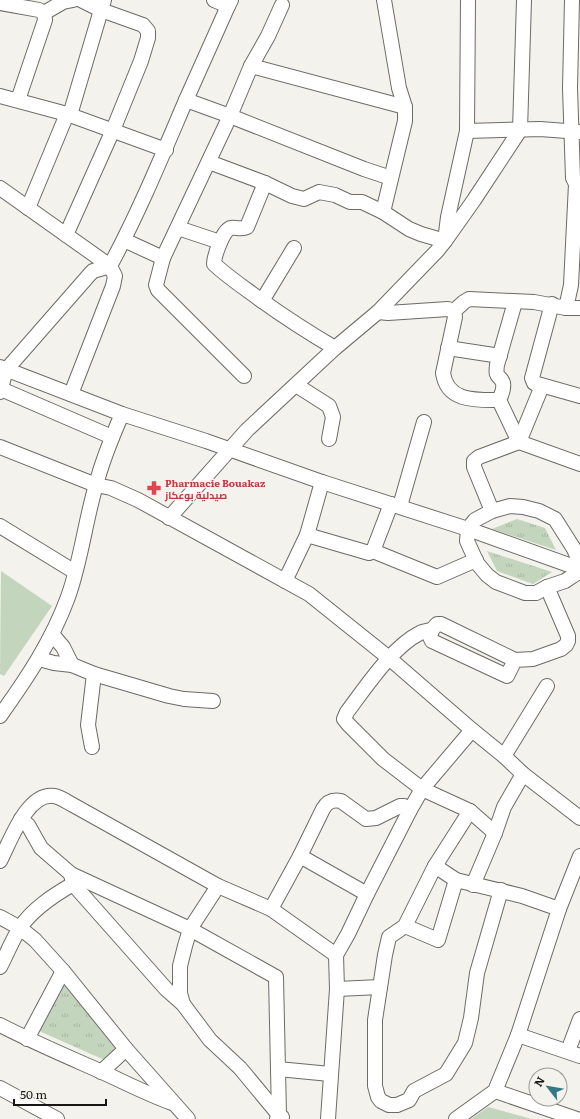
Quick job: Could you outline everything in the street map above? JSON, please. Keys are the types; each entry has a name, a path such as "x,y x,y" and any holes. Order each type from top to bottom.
{"street":[{"path":"44,13 62,2 73,0"},
{"path":"66,235 113,130 141,61 148,38 148,31 143,25 103,5 81,0"},
{"path":"112,437 1,391 3,368 93,271 110,266 124,240 166,150 186,100 230,3 214,0"},
{"path":"383,212 405,121 405,107 399,88 384,0"},
{"path":"445,241 448,217 467,131 468,0"},
{"path":"169,518 247,430 335,348 378,312 437,251 474,200 520,130 524,0"},
{"path":"572,0 576,132 573,178 578,185 571,285 559,306 532,378 534,384 580,396"},
{"path":"0,3 39,10 44,13"},
{"path":"28,208 68,114 103,5"},
{"path":"244,376 158,290 156,285 163,258 209,162 251,66 268,36 282,5"},
{"path":"18,100 45,20 44,13"},
{"path":"251,66 405,107"},
{"path":"0,96 68,114 166,150"},
{"path":"186,100 391,178"},
{"path":"467,131 540,129 576,132"},
{"path":"209,162 265,183 292,196 304,199 320,192 335,195 350,202 362,202 383,212 409,229 445,241"},
{"path":"265,183 247,227 239,229 230,228 220,242 214,263 222,272 262,301 335,348"},
{"path":"0,188 110,266 115,276 113,286 71,394"},
{"path":"178,228 220,242"},
{"path":"124,240 163,258"},
{"path":"262,301 294,248"},
{"path":"454,311 470,299 534,302 580,308"},
{"path":"515,302 496,373 503,382 504,386 500,400 520,442"},
{"path":"378,312 388,313 448,309 454,311"},
{"path":"454,311 455,317 443,373 444,381 447,387 453,393 463,397 482,400 500,400"},
{"path":"448,348 500,356"},
{"path":"3,368 122,414 230,449 322,482 468,529 580,570"},
{"path":"296,385 329,406 333,417 329,439"},
{"path":"520,442 542,386"},
{"path":"0,716 27,679 39,659 52,634 68,596 96,485 112,437 122,414"},
{"path":"373,551 395,505 424,422"},
{"path":"492,511 474,467 474,461 479,457 520,442 580,464"},
{"path":"0,447 96,485 112,488 310,594 389,658 523,774 580,818"},
{"path":"285,581 307,535 322,482"},
{"path":"580,563 574,537 555,519 539,511 524,507 510,506 492,511 475,520 468,529 467,541 476,560 488,575 496,582 511,588 525,593 536,593 547,586 566,581 580,570"},
{"path":"0,526 75,572"},
{"path":"307,535 369,553 373,551 437,577 476,560"},
{"path":"515,660 508,676 432,642 430,637 432,630 438,624 441,624 515,660 533,659 561,649 574,641 567,630 547,586"},
{"path":"432,630 421,632 389,658 344,718 382,759 422,789 470,811 495,833"},
{"path":"52,634 62,647 72,665"},
{"path":"39,659 54,664 72,665 94,674 169,696 184,699 213,700"},
{"path":"92,747 88,725 94,674"},
{"path":"504,756 548,686"},
{"path":"328,1119 337,989 336,955 422,789 472,730"},
{"path":"473,885 495,833 504,807 523,774"},
{"path":"0,861 21,819 36,800 49,796 59,798 218,886 270,909 336,955"},
{"path":"270,909 300,856 325,805 336,800 345,803 366,819 376,818 400,806 404,806 410,810"},
{"path":"470,811 435,866 405,926 389,938 375,1020 375,1086 378,1097 381,1101 389,1105 397,1105 409,1100 414,1091 446,1074 465,1043 472,1018 477,974 501,890"},
{"path":"21,819 28,825 41,848 72,879 166,989 183,1004 210,1040 240,1068 281,1118"},
{"path":"300,856 367,894"},
{"path":"456,1119 495,1091 518,1035 559,909 580,856"},
{"path":"435,866 456,880 501,890 559,909"},
{"path":"0,968 20,928 30,916 72,879"},
{"path":"72,879 190,929 276,977 278,1069 281,1118"},
{"path":"405,926 438,940 456,880"},
{"path":"183,1004 180,993 180,966 190,929 218,886"},
{"path":"0,917 20,928 36,940 126,1049 173,1104 188,1119"},
{"path":"27,1039 63,971"},
{"path":"337,989 380,988"},
{"path":"518,1035 574,1054 580,1019"},
{"path":"0,1024 27,1039 144,1093 173,1104"},
{"path":"101,1072 126,1049"},
{"path":"278,1069 330,1074"},
{"path":"0,1088 37,1114 57,1119"},
{"path":"495,1091 577,1119"}],"green space":[{"path":"517,519 545,528 556,550 492,529"},
{"path":"487,551 552,572 533,584 497,571"},
{"path":"1,571 52,606 4,676 0,674"},
{"path":"64,979 121,1049 109,1062 39,1031"},
{"path":"488,1107 532,1119 471,1119"}],"place":[{"name":"Pharmacie Bouakaz صيدلية بوعكاز","path":"154,488"}]}
